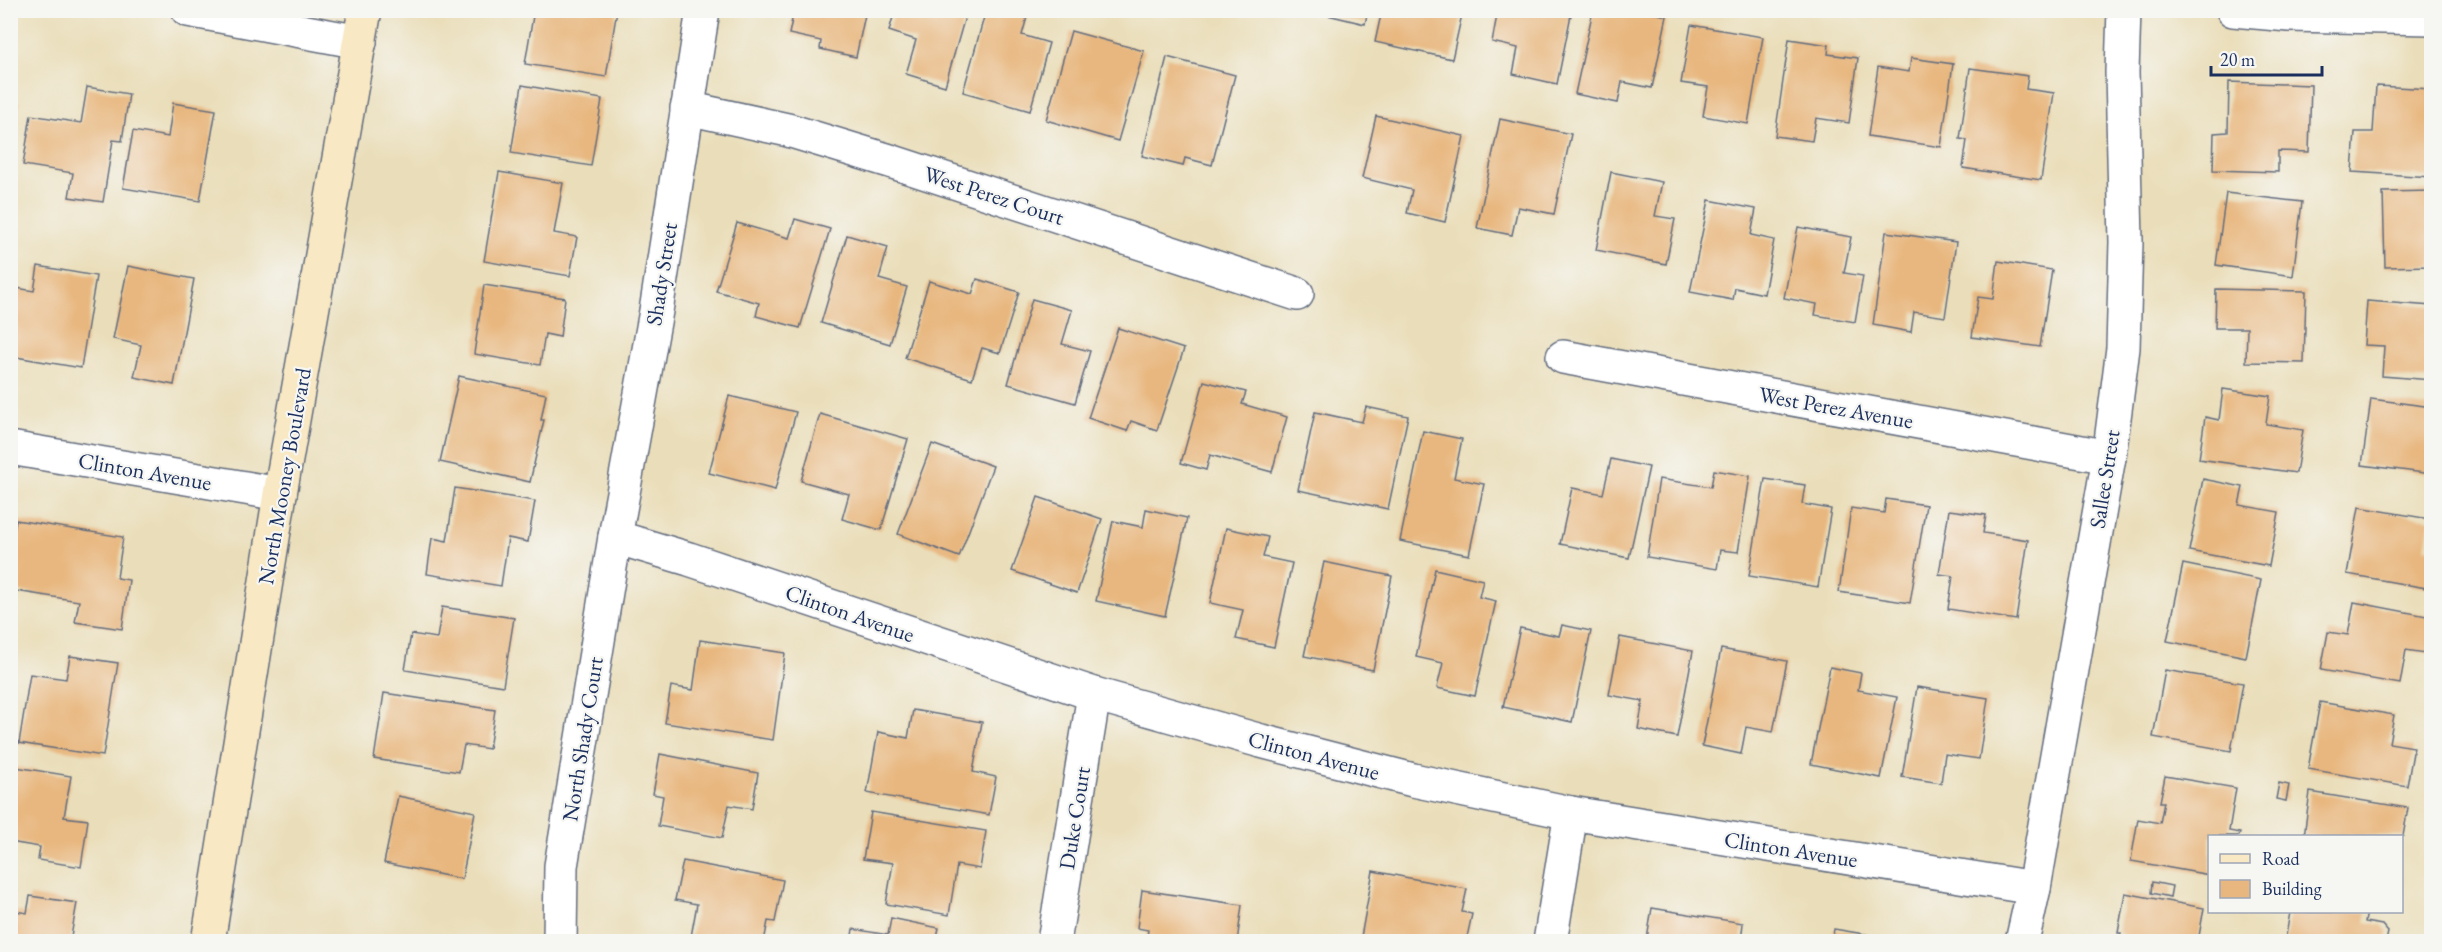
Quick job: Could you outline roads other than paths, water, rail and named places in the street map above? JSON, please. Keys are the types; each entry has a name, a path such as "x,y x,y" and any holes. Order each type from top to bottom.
{"street":[{"path":"188,10 362,26"},
{"name":"Shady Street","path":"615,537 656,311 703,10"},
{"name":"Sallee Street","path":"2022,942 2034,888 2109,457 2123,348 2126,242 2122,72 2124,10"},
{"path":"2233,10 2289,15 2432,18"},
{"name":"North Mooney Boulevard","path":"208,942 280,494 362,26"},
{"name":"West Perez Court","path":"687,108 788,130 890,161 1297,294"},
{"name":"West Perez Avenue","path":"1563,357 2109,457"},
{"name":"Clinton Avenue","path":"10,448 280,494"},
{"name":"Clinton Avenue","path":"615,537 689,559 1094,694 1261,741 1413,780 1571,813 2034,888"},
{"name":"North Shady Court","path":"560,942 561,867 615,537"},
{"name":"Duke Court","path":"1054,942 1094,694"},
{"path":"1550,942 1571,813"}]}
